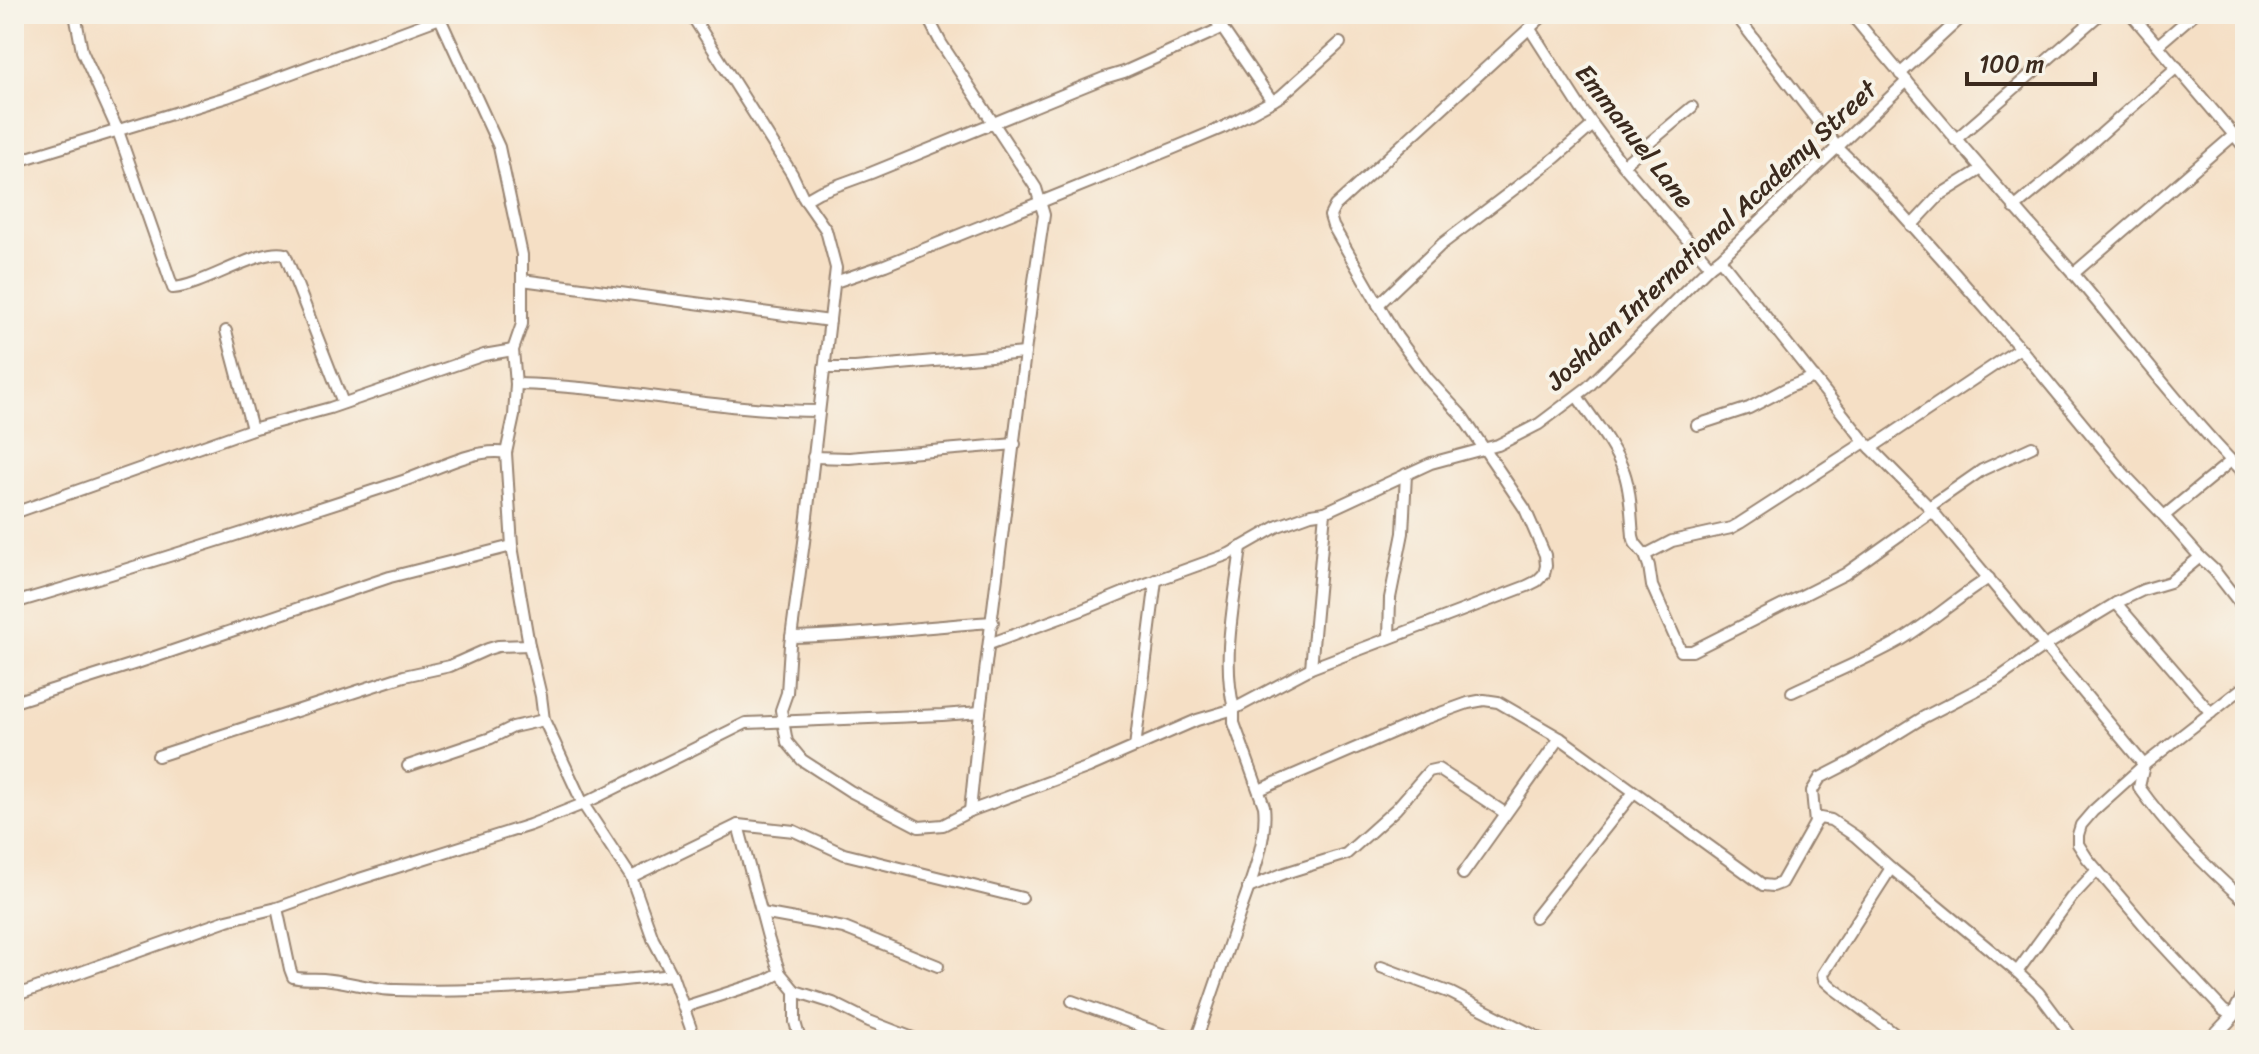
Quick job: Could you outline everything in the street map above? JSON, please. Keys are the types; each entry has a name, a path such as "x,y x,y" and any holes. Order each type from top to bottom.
{"street":[{"path":"75,14 82,51 118,131 173,288 197,283 259,257 279,252 285,254 343,403"},
{"path":"691,14 826,230 836,268 791,637 787,693 781,710 787,742 802,760 850,791 919,827 943,825 970,811 1089,767 1197,720 1234,709 1311,668 1527,586 1544,574 1545,555 1525,509 1462,416 1413,358 1378,305 1330,221 1331,211 1545,14"},
{"path":"926,14 941,43 1036,188 1044,224 1034,281 970,811"},
{"path":"1210,14 1274,100"},
{"path":"1735,14 1838,148 1878,187 1943,260 2123,473 2214,570 2245,610"},
{"path":"1851,14 1980,170 2245,474"},
{"name":"Joshdan International Academy Street","path":"989,644 1229,554 1278,526 1325,512 1431,463 1483,450 1539,424 1577,396 1710,266 1838,148 1965,14"},
{"path":"1955,140 2100,14"},
{"path":"2131,14 2245,148"},
{"path":"2158,45 2194,14"},
{"path":"14,162 227,97 439,16 499,147 522,255 522,324 513,350 516,384 514,416 506,453 512,546 544,720 583,804 631,877 695,1040"},
{"path":"805,200 993,122 1137,67 1222,28"},
{"name":"Emmanuel Lane","path":"1530,29 1623,165 1710,266"},
{"path":"835,282 885,265 1224,127 1281,96 1340,43"},
{"path":"2014,208 2177,67"},
{"path":"1623,165 1692,107"},
{"path":"1378,305 1442,244 1593,125"},
{"path":"2073,274 2234,135"},
{"path":"1911,226 1940,195 1980,170"},
{"path":"1720,259 1868,445 1989,578 2144,765"},
{"path":"522,280 830,321"},
{"path":"226,331 252,429"},
{"path":"1645,555 1672,541 1731,528 2020,348"},
{"path":"14,513 252,429 343,403 484,355 513,350"},
{"path":"824,368 1025,353"},
{"path":"1697,425 1749,408 1814,377"},
{"path":"516,384 562,385 771,411 819,411"},
{"path":"1577,396 1624,472 1635,543 1645,555 1652,586 1678,646 1686,652 1845,574 1982,470 2032,447"},
{"path":"813,457 849,458 1015,444"},
{"path":"14,603 217,542 401,482 466,457 495,451 506,453"},
{"path":"2164,516 2231,461"},
{"path":"1389,638 1390,598 1403,533 1406,474"},
{"path":"1311,668 1325,512"},
{"path":"14,702 390,577 512,546"},
{"path":"1196,1040 1248,888 1265,817 1259,790 1234,723 1229,688 1241,547"},
{"path":"1815,823 1812,791 1820,778 1924,717 1996,680 2116,603 2170,582 2200,557"},
{"path":"1792,692 1899,641 1989,578"},
{"path":"1135,747 1156,580"},
{"path":"2116,603 2211,713"},
{"path":"791,637 845,636 993,622"},
{"path":"158,756 404,676 450,666 498,646 529,645"},
{"path":"2233,1016 2223,1010 2144,925 2078,844 2081,825 2144,765 2245,686"},
{"path":"1259,790 1421,720 1476,701 1498,702 1560,738 1763,885 1781,883 1815,823 1820,818 1831,820 1855,836 2017,972 2038,992 2074,1040"},
{"path":"14,996 227,920 277,908 530,825 583,804 746,723 980,712"},
{"path":"408,766 491,738 513,727 544,720"},
{"path":"1463,874 1560,738"},
{"path":"2144,765 2139,787 2153,808 2213,873 2245,901"},
{"path":"1248,888 1346,854 1434,769 1505,813"},
{"path":"1535,917 1634,792"},
{"path":"631,877 738,825 794,831 844,854 1022,898"},
{"path":"738,825 769,941 780,973 795,991 833,1003 918,1040"},
{"path":"1891,868 1823,974 1824,980 1833,988 1903,1040"},
{"path":"2017,972 2071,898 2097,870"},
{"path":"277,908 290,969 293,977 299,979 323,979 392,990 421,990 570,986 672,975"},
{"path":"762,913 844,928 938,966"},
{"path":"1381,967 1451,993 1543,1040"},
{"path":"684,1007 765,981 780,973"},
{"path":"795,991 795,1022 800,1040"},
{"path":"2210,1040 2233,1016 2245,993"},
{"path":"1072,1001 1178,1040"}]}
